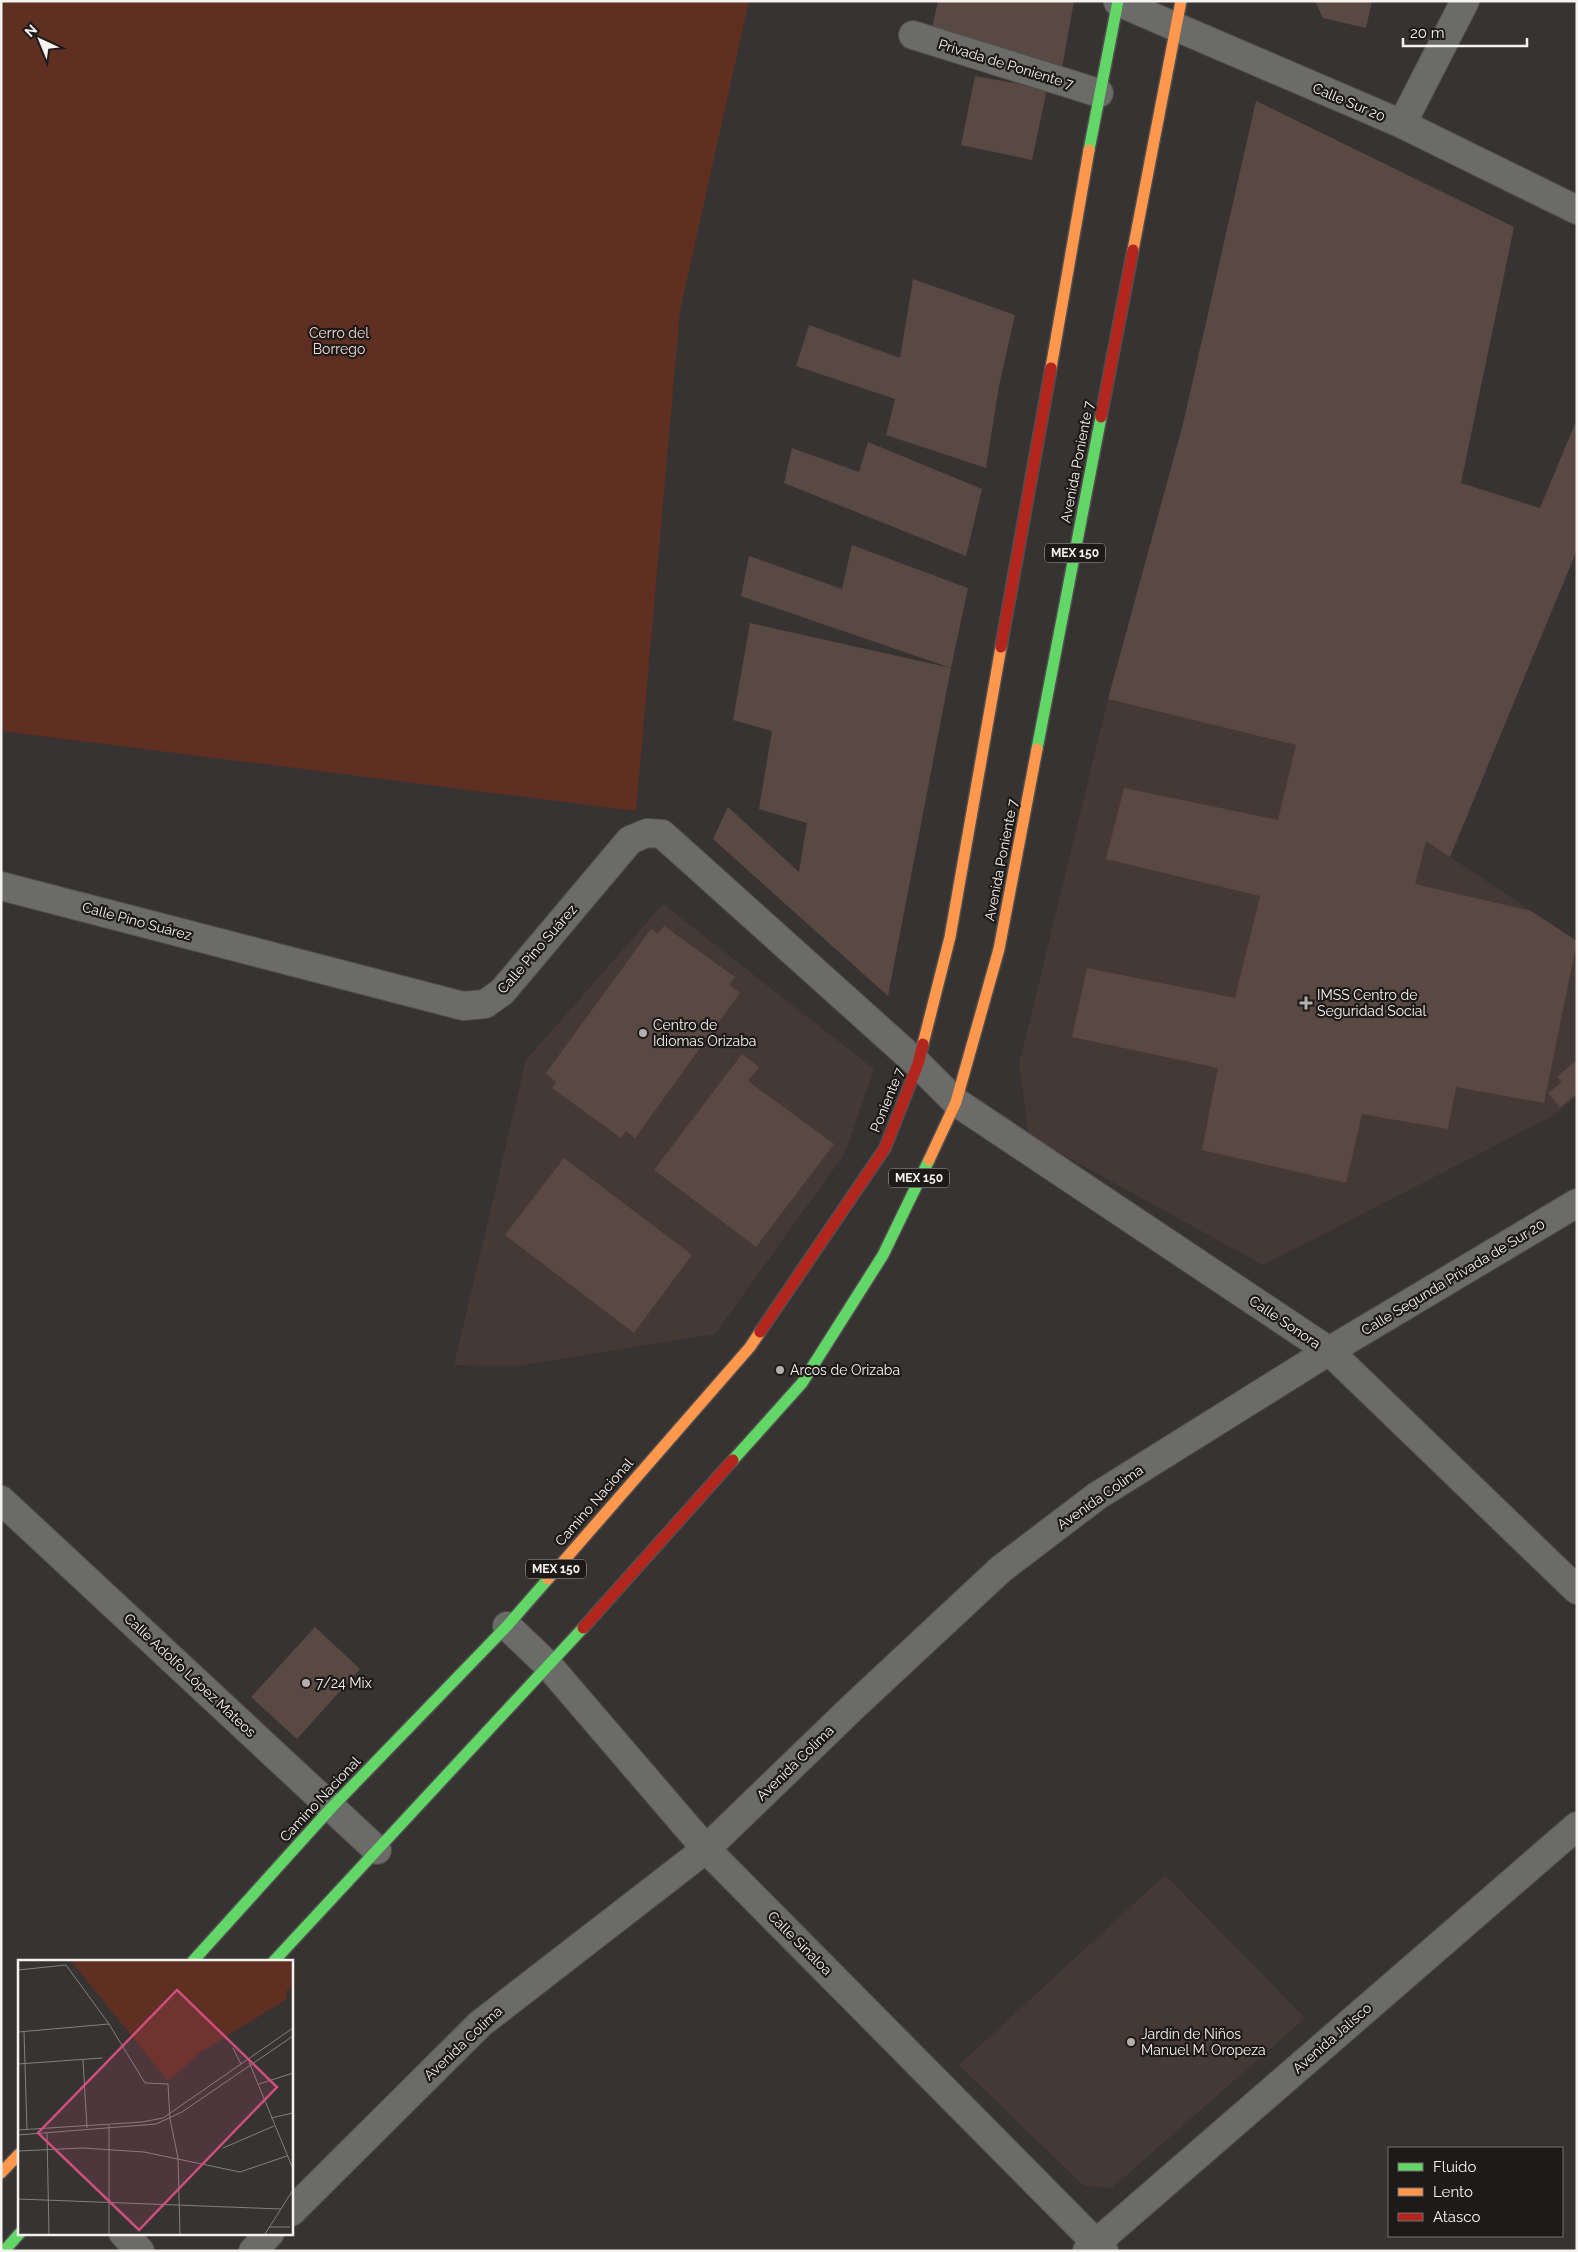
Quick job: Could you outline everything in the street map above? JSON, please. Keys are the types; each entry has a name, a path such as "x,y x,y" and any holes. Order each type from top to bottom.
{"main road":[{"name":"MEX 150","path":"918,1064 950,937 1099,93 1118,2"},
{"name":"Avenida Poniente 7","path":"956,1102 1000,949 1178,14"},
{"name":"Poniente 7","path":"885,1148 918,1064"},
{"name":"MEX 150","path":"275,1960 549,1666 802,1383 882,1255 956,1102"},
{"name":"Camino Nacional","path":"194,1960 332,1806 507,1626 750,1347 885,1148"},
{"path":"1,2173 18,2155"},
{"path":"4,2251 19,2234"}],"street":[{"path":"1402,124 1465,1"},
{"name":"Calle Sur 20","path":"1118,2 1178,14 1577,210"},
{"name":"Privada de Poniente 7","path":"913,35 1099,93"},
{"name":"Calle Pino Suárez","path":"1,886 463,1006 485,1004 502,992 630,840 647,833 662,834 918,1064 956,1102"},
{"name":"Calle Sonora","path":"956,1102 1329,1351 1577,1590"},
{"name":"Calle Segunda Privada de Sur 20","path":"1329,1351 1577,1203"},
{"name":"Avenida Colima","path":"292,2211 480,2024 706,1849 852,1707 1002,1569 1097,1496 1329,1351"},
{"name":"Calle Adolfo López Mateos","path":"1,1500 332,1806 377,1850"},
{"name":"Calle Sinaloa","path":"507,1626 549,1666 706,1849 1096,2248"},
{"name":"Avenida Jalisco","path":"1096,2248 1577,1826"},
{"path":"124,2234 140,2251"},
{"path":"253,2251 269,2234"}],"shaded area":[{"name":"IMSS Centro de Seguridad Social","path":"1108,699 1296,745 1426,841 1577,941 1577,1096 1553,1116 1263,1265 1029,1136 1019,1065"},
{"path":"663,904 874,1069 845,1153 715,1334 517,1366 454,1365 526,1060"},
{"name":"Jardín de Niños Manuel M. Oropeza","path":"1165,1875 1305,2018 1112,2188 1084,2186 959,2065"}],"green space":[{"name":"Cerro del Borrego","path":"1,1 749,1 680,311 636,811 1,731"}],"building":[{"path":"938,1 1074,1 1062,68 931,32"},
{"path":"1315,1 1372,1 1366,28 1323,18"},
{"path":"975,76 1047,89 1032,160 961,145"},
{"path":"1256,101 1514,227 1461,483 1540,508 1577,419 1577,550 1450,857 1426,841 1415,884 1531,911 1577,941 1544,1103 1456,1087 1448,1129 1362,1114 1346,1183 1202,1150 1218,1068 1072,1037 1087,968 1235,998 1260,896 1106,859 1124,788 1278,820 1296,745 1108,699 1183,424"},
{"path":"913,279 1015,315 999,386 986,468 886,435 895,399 796,366 809,325 900,358"},
{"path":"868,442 982,489 966,556 784,483 792,448 859,472"},
{"path":"852,545 968,588 951,668 741,596 749,556 842,589"},
{"path":"750,623 951,668 888,996 713,839 728,807 799,872 807,823 759,809 772,731 733,720"},
{"name":"Centro de Idiomas Orizaba","path":"664,926 735,977 729,985 740,993 635,1138 626,1131 621,1138 552,1088 556,1082 546,1073 651,929 658,934"},
{"path":"742,1054 759,1067 748,1081 834,1144 756,1247 654,1170"},
{"path":"1577,1060 1577,1094 1560,1107 1548,1093 1562,1082 1557,1077"},
{"path":"564,1158 692,1255 634,1333 505,1235"},
{"name":"7/24 Mix","path":"315,1627 360,1669 297,1739 251,1697"}],"traffic: fast":[{"path":"1089,150 1118,1"},
{"path":"1037,749 1101,417"},
{"path":"733,1460 802,1383 883,1255 929,1160"},
{"path":"194,1960 332,1807 507,1626 548,1579"},
{"path":"275,1960 583,1628"},
{"path":"4,2251 19,2234"}],"traffic: slow":[{"path":"1133,250 1181,1"},
{"path":"1051,368 1089,150"},
{"path":"923,1044 950,937 1001,647"},
{"path":"929,1160 956,1102 999,949 1037,749"},
{"path":"548,1579 750,1347 760,1332"},
{"path":"1,2173 18,2155"}],"traffic: jam":[{"path":"1101,417 1133,250"},
{"path":"1001,647 1051,368"},
{"path":"760,1332 885,1148 918,1064 923,1044"},
{"path":"583,1628 733,1460"}],"place":[{"name":"IMSS Centro de Seguridad Social","path":"1306,1003"},
{"name":"Centro de Idiomas Orizaba","path":"643,1033"},
{"name":"Arcos de Orizaba","path":"780,1370"},
{"name":"7/24 Mix","path":"306,1683"},
{"name":"Jardín de Niños Manuel M. Oropeza","path":"1131,2042"}]}
